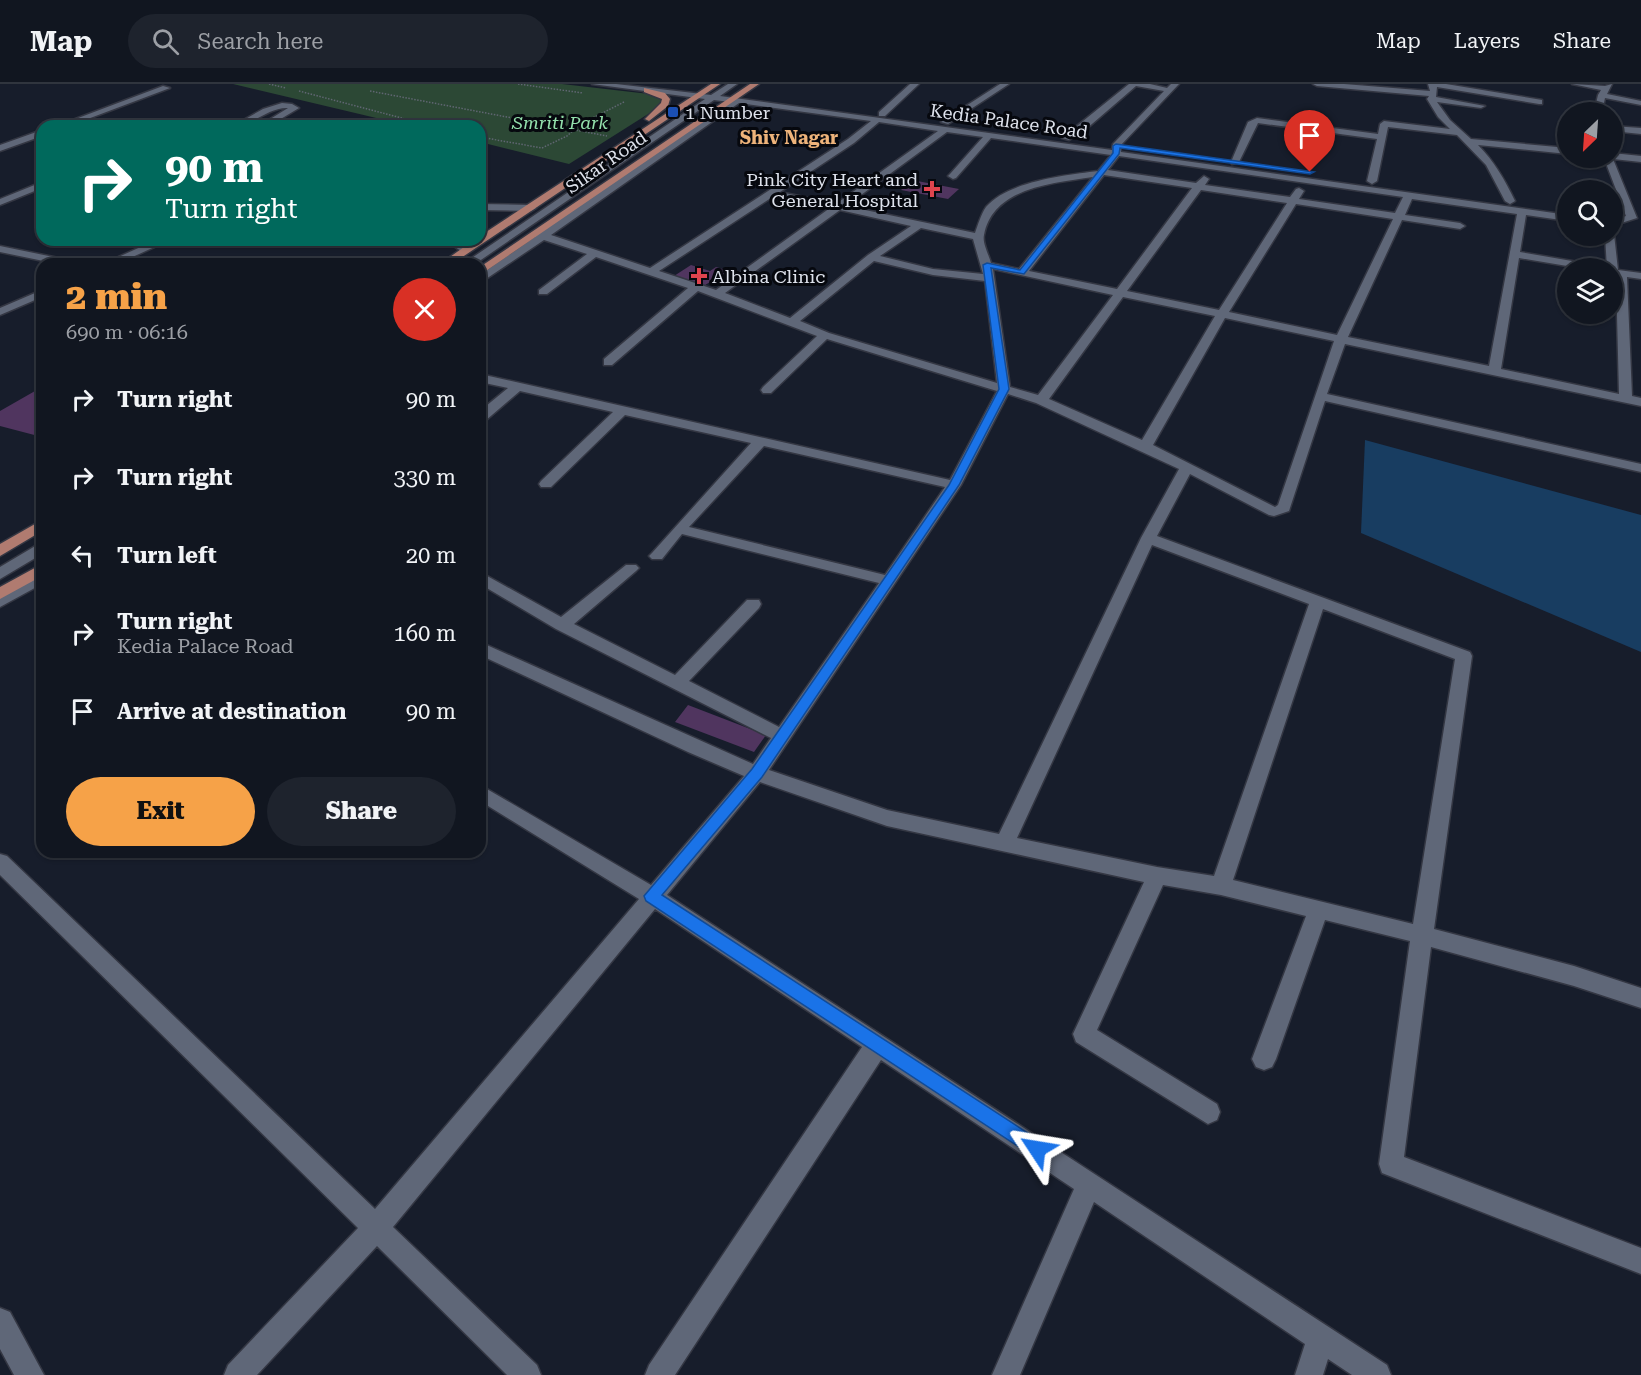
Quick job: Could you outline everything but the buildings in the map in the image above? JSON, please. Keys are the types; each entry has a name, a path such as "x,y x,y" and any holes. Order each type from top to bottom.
{"main road":[{"path":"736,98 755,84"},
{"path":"647,90 662,95 666,99 665,104 649,119 655,124"},
{"path":"486,237 698,95"},
{"path":"486,268 539,235"},
{"path":"454,258 472,246"},
{"path":"0,551 36,528"},
{"path":"0,594 36,572"}],"street":[{"path":"596,84 698,95 733,84"},
{"path":"655,84 715,91"},
{"path":"651,272 851,141 915,84"},
{"path":"717,294 1005,84"},
{"path":"1066,138 1082,128 1136,84 1172,87"},
{"path":"1317,84 1432,90 1539,102"},
{"path":"1576,84 1606,89 1641,103"},
{"path":"1022,272 1117,149 1172,87"},
{"path":"78,120 166,88"},
{"path":"1432,90 1481,106"},
{"path":"1432,90 1441,117 1481,153 1499,178 1510,201"},
{"path":"477,258 715,91"},
{"name":"Kedia Palace Road","path":"715,91 736,98 946,126 1066,138 1213,167 1557,217"},
{"path":"486,275 539,235 736,98"},
{"path":"249,120 278,106 286,105 295,108 274,120"},
{"path":"1235,162 1252,122 1257,120 1383,137"},
{"path":"1372,181 1384,124 1459,133"},
{"name":"Kedia Palace Road","path":"946,126 988,135 1235,162 1557,207"},
{"path":"1623,129 1641,131"},
{"path":"0,148 36,135"},
{"path":"952,176 988,135"},
{"path":"0,140 15,142"},
{"path":"1468,141 1557,150"},
{"path":"1623,157 1641,159"},
{"path":"1041,400 1213,167"},
{"path":"1613,168 1637,219"},
{"path":"238,1375 376,1228 757,773 954,485 1004,389 990,278 978,237 990,209 1002,199 1041,182 1101,172 1460,226"},
{"path":"1145,446 1222,314 1305,181"},
{"path":"0,202 36,187"},
{"path":"773,192 978,237"},
{"path":"539,235 717,294 825,335 1041,400 1145,446 1274,512 1284,508 1340,341 1409,195"},
{"path":"486,207 531,208"},
{"path":"1494,371 1522,212"},
{"path":"791,322 872,257 920,224"},
{"path":"1623,226 1641,228"},
{"path":"122,258 151,246"},
{"path":"460,246 466,250"},
{"path":"0,249 44,258"},
{"path":"543,292 595,254"},
{"path":"1514,254 1557,261"},
{"path":"872,257 933,272 990,278"},
{"path":"987,265 1340,341 1641,402"},
{"path":"1623,273 1641,276"},
{"path":"608,362 696,287"},
{"path":"0,312 36,296"},
{"path":"1620,324 1626,399"},
{"path":"767,390 825,335"},
{"path":"486,379 954,485"},
{"path":"486,413 517,387"},
{"path":"1320,396 1641,468"},
{"path":"546,484 622,410"},
{"path":"657,556 678,529 760,441"},
{"path":"1004,844 1148,538 1186,468"},
{"path":"678,529 889,581"},
{"path":"1148,538 1464,656 1422,935 1391,1164 1641,1261"},
{"path":"0,574 36,551"},
{"path":"562,625 631,568"},
{"path":"0,602 36,581"},
{"path":"486,581 562,625 782,736"},
{"path":"1221,886 1318,601"},
{"path":"676,684 753,604"},
{"path":"486,651 694,747 757,773 887,818 1157,876 1221,886 1422,935 1574,976 1641,998"},
{"path":"486,796 652,896 1377,1375"},
{"path":"0,862 527,1375"},
{"path":"1157,876 1084,1034 1208,1112"},
{"path":"1264,1059 1318,911"},
{"path":"659,1375 877,1045"},
{"path":"1006,1375 1089,1184"},
{"path":"0,1323 30,1375"},
{"path":"1309,1375 1321,1338"}],"path":[{"path":"269,84 410,120"},
{"path":"518,84 585,93"},
{"path":"370,90 631,140"},
{"path":"486,138 542,148 559,141 573,129 626,99 619,98"}],"green space":[{"name":"Smriti Park","path":"233,84 562,84 658,95 663,98 656,109 569,164 486,143 486,120 385,120"}],"water":[{"path":"1365,440 1641,515 1641,652 1361,533"}],"place":[{"name":"1 Number","path":"673,112"},
{"name":"Pink City Heart and General Hospital","path":"932,189"},
{"name":"Albina Clinic","path":"699,276"}],"district":[{"name":"Shiv Nagar","path":"789,137"}],"route":[{"path":"1037,1149 652,896 757,773 954,485 1004,389 987,265 1022,272 1117,153 1116,146 1310,172"}]}
